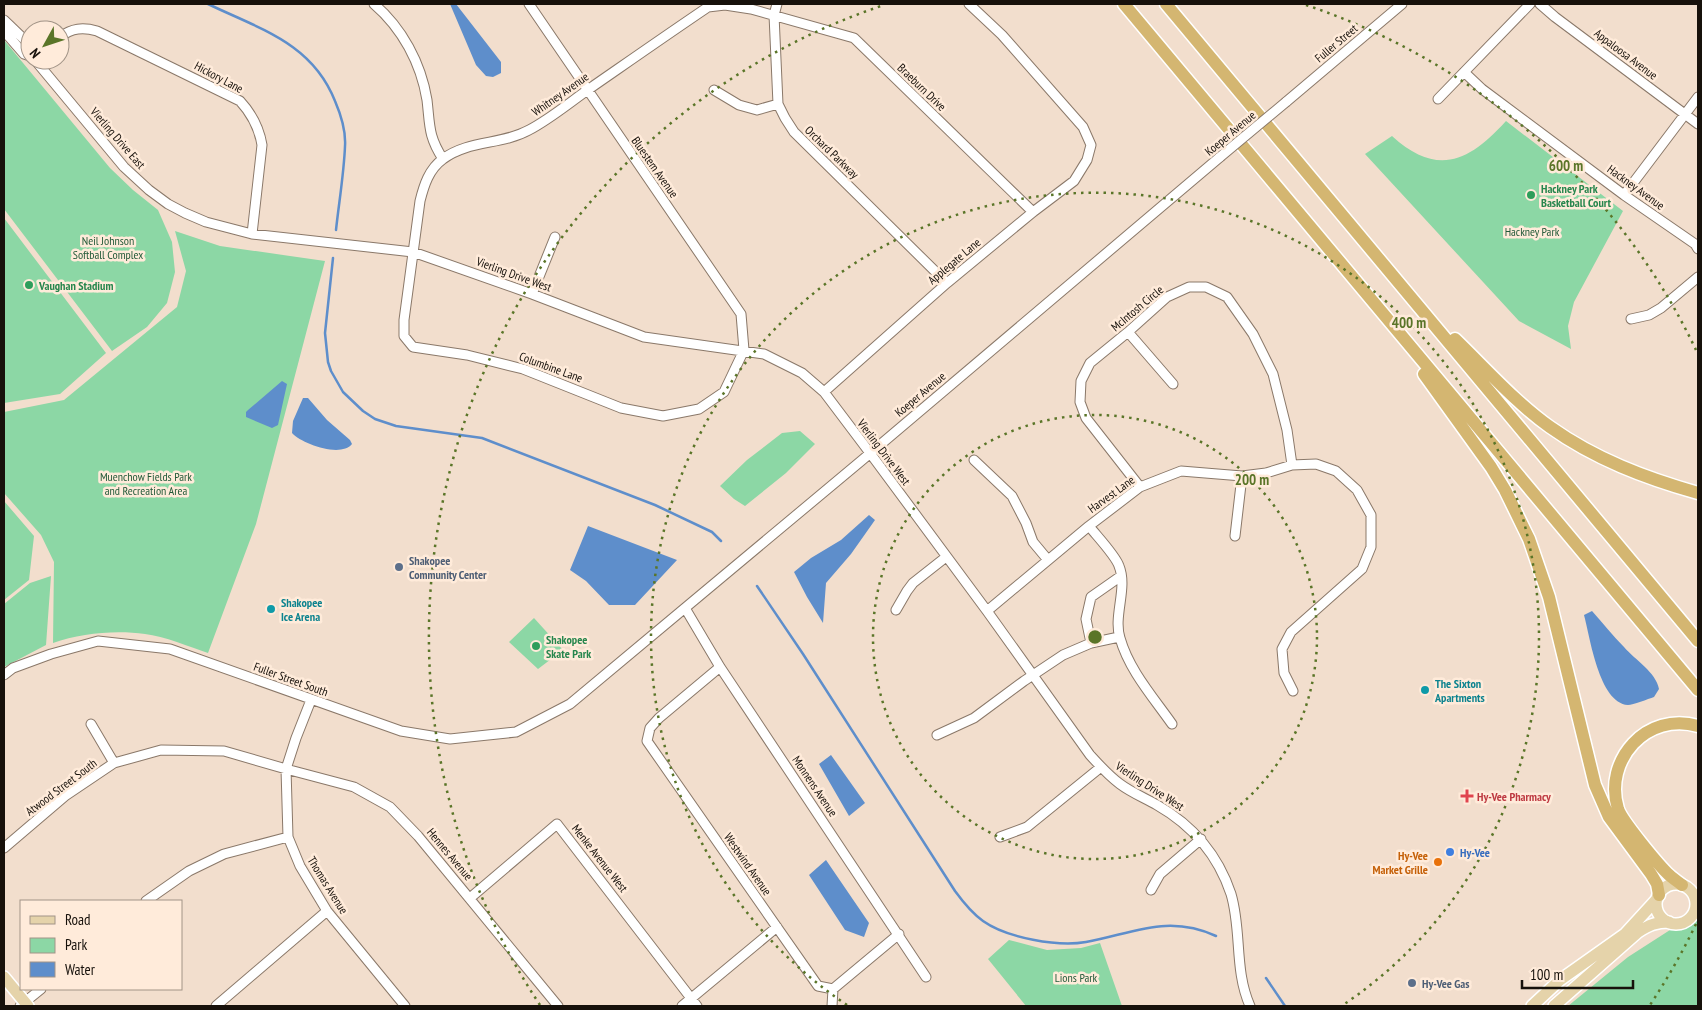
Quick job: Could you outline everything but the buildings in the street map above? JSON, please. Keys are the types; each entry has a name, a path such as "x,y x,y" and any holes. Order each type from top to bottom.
{"highway":[{"path":"1124,4 1698,690"},
{"path":"1166,4 1698,641"},
{"path":"1408,294 1506,390 1549,427 1611,463 1652,479 1698,493"},
{"path":"1389,319 1410,354 1491,467 1525,531 1540,567 1549,597 1595,785 1609,817 1657,884 1658,897"},
{"path":"1684,886 1667,873 1619,812 1615,795 1615,778 1626,752 1644,734 1654,728 1680,723 1698,726"}],"main road":[{"path":"1532,1006 1560,980 1625,934 1669,886 1698,885"},
{"path":"1554,1006 1638,932 1650,924 1683,922 1691,916 1696,910 1694,898 1684,886"},
{"path":"1658,897 1658,912 1669,922"},
{"path":"4,976 25,1005"}],"street":[{"path":"374,4 393,23 414,57 422,78 427,100 431,135 443,159"},
{"name":"Bluestem Avenue","path":"529,4 741,314 744,350"},
{"name":"Orchard Parkway","path":"778,4 774,15 778,104 784,118 794,132 947,283"},
{"name":"Applegate Lane","path":"824,392 947,283 1033,212 1074,181 1087,160 1091,145 1083,127 1002,34 969,4"},
{"name":"Fuller Street","path":"1286,102 1402,4"},
{"path":"1438,98 1530,4"},
{"name":"Appaloosa Avenue","path":"1540,4 1698,124"},
{"name":"Whitney Avenue","path":"413,252 420,201 425,183 433,168 443,159 459,150 499,142 530,130 707,5 725,5 774,15"},
{"name":"Braeburn Drive","path":"774,15 854,38 1033,212"},
{"path":"4,20 20,35"},
{"name":"Hickory Lane","path":"70,31 86,28 97,31 240,101 260,132 262,145 252,234"},
{"path":"4,31 20,49"},
{"name":"Vierling Drive East","path":"43,70 124,168 149,190 168,204 206,222 252,234"},
{"name":"Hackney Avenue","path":"1464,72 1482,88 1624,195 1695,244 1698,249"},
{"path":"714,90 739,105 757,110 778,104"},
{"path":"1624,195 1698,97"},
{"name":"Koeper Avenue","path":"570,704 1286,102"},
{"name":"Vierling Drive West","path":"252,234 413,252 532,294 644,337 764,354 802,373 824,392 1101,767 1120,784 1171,814 1201,839 1219,865 1231,894 1236,918 1240,974 1250,1006"},
{"path":"532,294 555,237"},
{"name":"Columbine Lane","path":"413,252 404,320 404,336 413,347 467,354 523,369 621,408 663,416 699,409 724,392 744,350"},
{"path":"1631,319 1649,316 1698,277"},
{"name":"McIntosh Circle","path":"1140,487 1086,418 1080,402 1080,381 1090,363 1167,297 1188,287 1206,287 1227,297 1253,334 1272,374 1287,430 1292,465"},
{"path":"1128,332 1173,384"},
{"path":"974,460 1012,496 1026,523 1033,542 1048,560"},
{"name":"Harvest Lane","path":"986,610 1140,487 1181,471 1242,476 1266,473 1292,465 1316,464 1336,471 1357,490 1371,515 1371,547 1362,568 1291,632 1282,649 1284,673 1293,691"},
{"path":"1235,536 1242,476"},
{"path":"1089,526 1119,565 1122,584 1119,610 1119,637 1134,670 1172,724"},
{"path":"896,610 913,583 946,557"},
{"path":"1091,643 1086,619 1091,597 1121,576"},
{"name":"Monnens Avenue","path":"685,608 720,666 926,977"},
{"path":"937,735 974,718 1032,675 1063,655 1091,643 1119,637"},
{"name":"Fuller Street South","path":"4,675 13,668 51,654 98,641 170,650 401,732 450,739 516,732 570,704"},
{"name":"Westwind Avenue","path":"720,666 650,728 647,741 818,986 834,989"},
{"name":"Thomas Avenue","path":"311,700 286,770 288,836 300,866 327,910 406,1006"},
{"path":"91,724 114,763"},
{"name":"Atwood Street South","path":"4,848 65,796 114,763 161,750 224,751 286,770"},
{"path":"1000,837 1027,827 1101,767"},
{"name":"Hennes Avenue","path":"286,770 354,787 390,806 418,836 558,1006"},
{"name":"Menke Avenue West","path":"470,898 558,824 692,998"},
{"path":"147,900 188,871 224,854 288,836"},
{"path":"1151,890 1160,874 1201,839"},
{"path":"216,1006 327,910"},
{"path":"682,1006 777,927"},
{"path":"832,1006 834,989 899,934"},
{"path":"25,1005 40,990"},
{"path":"692,998 697,1006"}],"green space":[{"name":"Neil Johnson Softball Complex","path":"4,40 20,59 20,70 29,70 110,168 158,210 172,242 175,272 167,303 147,327 112,351 4,209"},
{"name":"Hackney Park","path":"1506,121 1623,211 1574,302 1568,326 1571,349 1519,321 1365,154 1392,136 1408,149 1424,157 1438,160 1452,159 1466,155 1479,146"},
{"name":"Vaughan Stadium","path":"4,218 106,353 60,394 4,403"},
{"name":"Muenchow Fields Park and Recreation Area","path":"175,231 220,246 325,261 256,524 208,653 160,637 134,633 111,632 87,635 53,643 54,562 41,535 4,493 4,412 64,400 177,307 186,271"},
{"path":"800,431 815,444 786,473 745,506 720,486 747,460 782,433"},
{"path":"4,501 34,536 29,580 4,600"},
{"path":"51,576 46,645 4,667 4,604 30,583"},
{"name":"Shakopee Skate Park","path":"534,618 563,650 538,669 509,642"},
{"path":"1698,912 1698,1006 1568,1006 1628,957"},
{"name":"Lions Park","path":"1009,940 1047,950 1081,948 1100,943 1122,1006 1026,1006 988,959"}],"water":[{"path":"450,4 456,4 501,62 501,73 493,77 486,76 476,65"},
{"path":"282,381 287,384 278,425 272,428 246,417 248,410"},
{"path":"303,398 308,398 352,444 347,448 331,450 312,445 292,433 293,421"},
{"path":"869,515 875,520 851,554 826,583 823,623 794,572 811,558 841,540"},
{"path":"588,526 677,560 635,605 609,605 586,581 570,570"},
{"path":"1592,611 1620,643 1654,677 1659,689 1654,697 1628,705 1618,701 1610,693 1597,668 1584,615"},
{"path":"831,755 865,803 849,816 819,764"},
{"path":"826,860 869,923 864,937 845,930 809,875"}],"waterway":[{"path":"208,4 265,30 282,40 313,65 325,81 335,101 345,135 344,167 336,230"},
{"path":"333,258 325,333 328,362 343,392 363,411 375,419 396,426 482,438 655,505 712,532 721,541"},
{"path":"757,586 803,654 955,891 983,921 1005,932 1033,940 1061,943 1086,942 1136,930 1166,926 1182,926 1216,936"},
{"path":"1266,978 1285,1006"}],"place":[{"name":"Hackney Park Basketball Court","path":"1531,195"},
{"name":"Vaughan Stadium","path":"29,285"},
{"name":"Shakopee Community Center","path":"399,567"},
{"name":"Shakopee Ice Arena","path":"271,609"},
{"name":"Shakopee Skate Park","path":"536,646"},
{"name":"The Sixton Apartments","path":"1425,690"},
{"name":"Hy-Vee Pharmacy","path":"1467,796"},
{"name":"Hy-Vee","path":"1450,852"},
{"name":"Hy-Vee Market Grille","path":"1438,862"},
{"name":"Hy-Vee Gas","path":"1412,983"}]}
